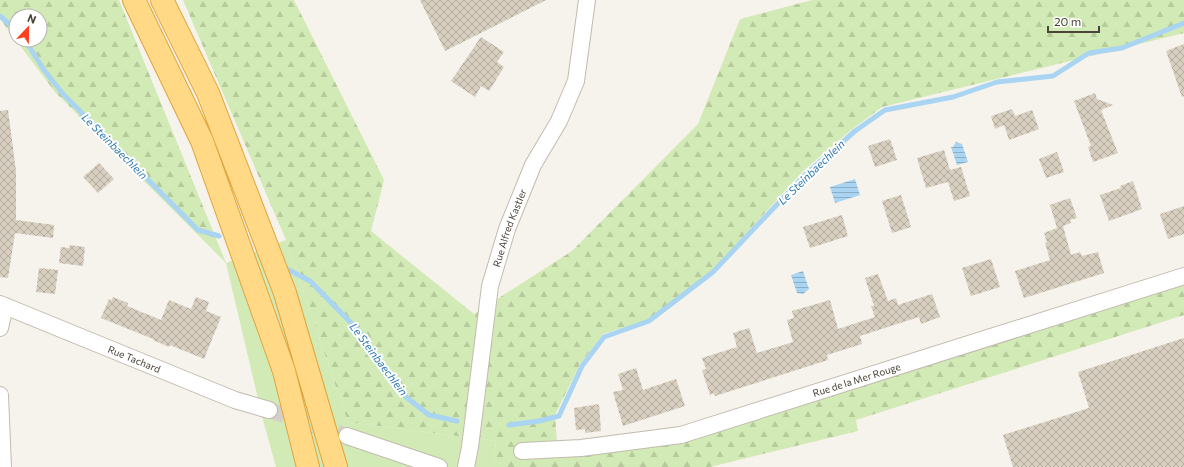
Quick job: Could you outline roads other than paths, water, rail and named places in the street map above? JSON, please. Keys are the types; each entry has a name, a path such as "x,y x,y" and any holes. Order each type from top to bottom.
{"highway":[{"path":"134,0 202,141 284,371 308,467"},
{"path":"162,0 208,93 285,293 336,467"}],"street":[{"name":"Rue Alfred Kastler","path":"466,467 470,447 490,286 507,229 533,165 559,121 576,82 587,0"},
{"name":"Rue de la Mer Rouge","path":"522,451 581,448 681,435 1184,276"},
{"path":"0,328 3,305"},
{"name":"Rue Tachard","path":"3,305 235,400 269,410"},
{"path":"0,395 3,467"},
{"path":"347,436 439,467"}],"water":[{"path":"956,142 962,144 968,162 957,165 951,147 953,147"},
{"path":"855,179 860,195 835,203 830,187"},
{"path":"803,271 809,289 803,294 797,293 791,275"}],"waterway":[{"name":"Le Steinbaechlein","path":"0,16 8,23"},
{"name":"Le Steinbaechlein","path":"509,425 539,421 559,416 582,366 604,337 649,321 713,272 805,175 855,131 885,110 953,97 997,82 1053,76 1089,53 1122,48 1184,23"},
{"name":"Le Steinbaechlein","path":"30,48 44,70 63,94 198,230 219,236"},
{"name":"Le Steinbaechlein","path":"289,270 310,281 359,331 406,397 429,415 457,421"}],"tunnel":[{"path":"269,410 347,436"}]}
